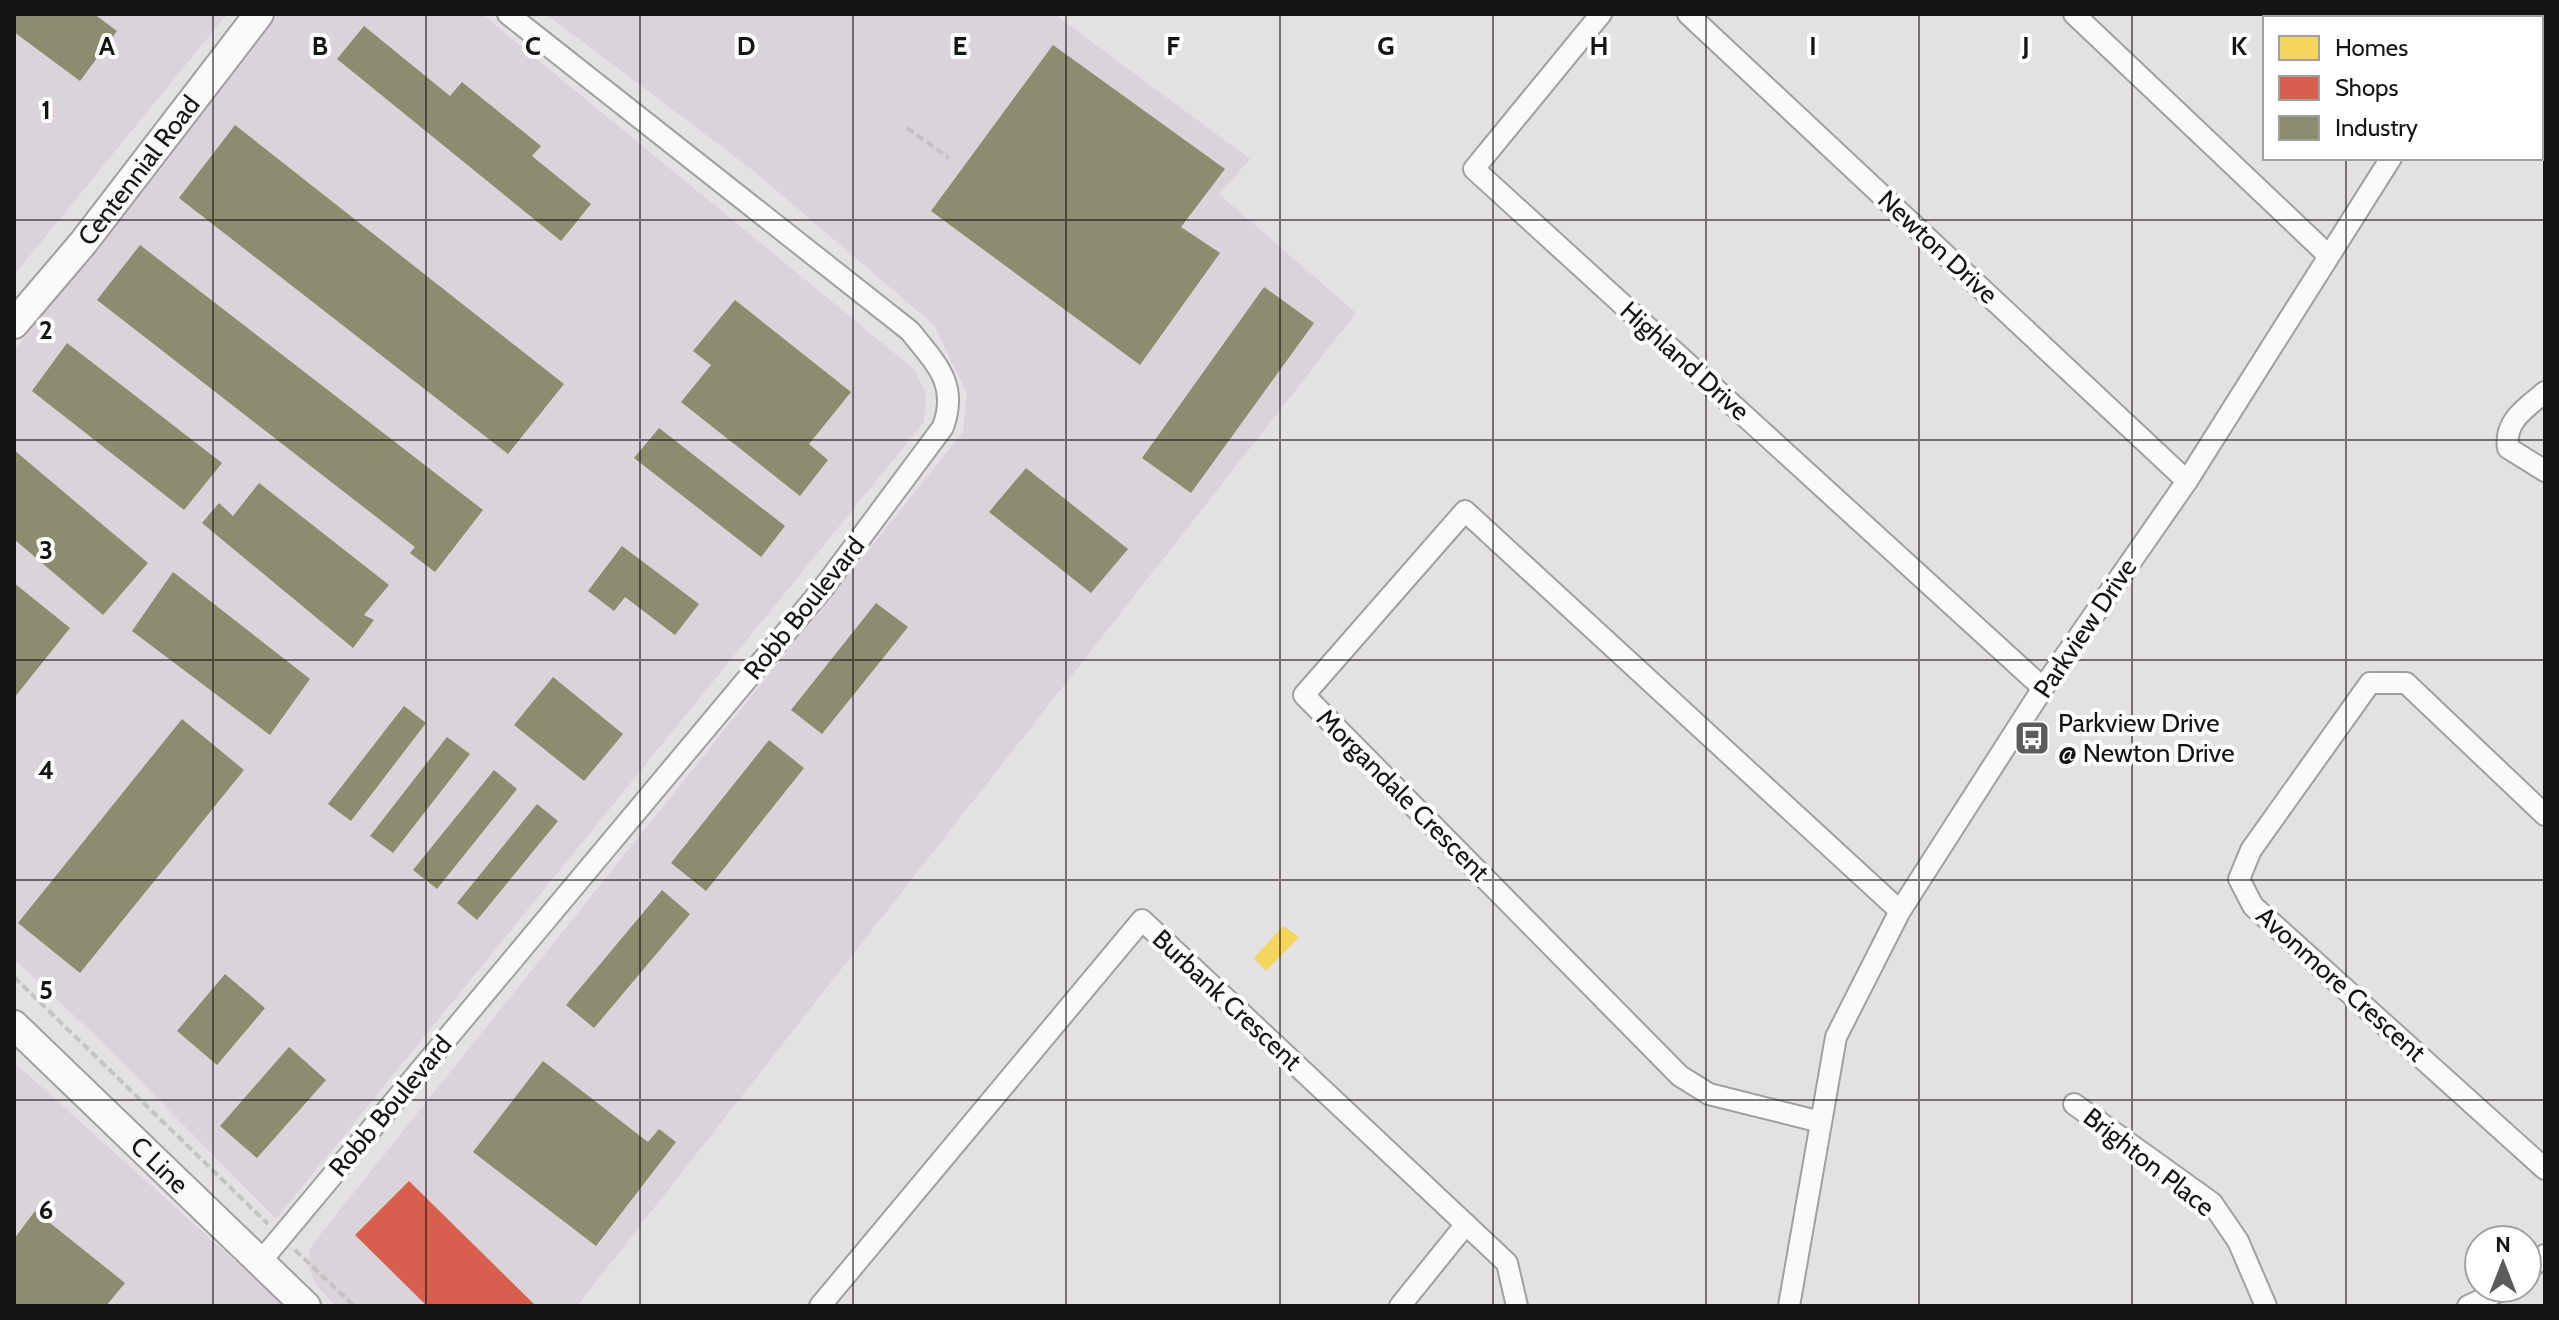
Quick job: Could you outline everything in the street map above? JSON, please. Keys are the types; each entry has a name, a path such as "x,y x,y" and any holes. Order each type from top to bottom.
{"street":[{"name":"Centennial Road","path":"14,324 83,243 259,14"},
{"name":"Robb Boulevard","path":"261,1261 824,587 943,427 950,408 940,368 910,331 508,14"},
{"name":"Highland Drive","path":"1601,14 1474,169 2043,688"},
{"name":"Newton Drive","path":"1688,14 2187,481"},
{"path":"2074,14 2328,255"},
{"name":"Parkview Drive","path":"1789,1306 1836,1037 1900,911 2043,688 2187,481 2390,160"},
{"path":"2545,392 2508,427 2507,439 2508,448 2545,471"},
{"name":"Morgandale Crescent","path":"1821,1122 1709,1094 1680,1076 1304,695 1465,511 1900,911"},
{"name":"Avonmore Crescent","path":"2545,815 2406,683 2370,683 2251,850 2239,879 2253,906 2545,1169"},
{"name":"Burbank Crescent","path":"820,1306 1142,920 1507,1263 1517,1306"},
{"name":"C Line","path":"14,1025 306,1306"},
{"name":"Brighton Place","path":"2074,1104 2212,1203 2238,1241 2266,1306"},
{"path":"1400,1306 1466,1224"}],"path":[{"path":"907,128 949,158"},
{"path":"14,977 354,1306"}],"shaded area":[{"path":"14,14 227,14 14,275"},
{"path":"279,14 482,14 915,370 926,394 924,422 276,1219 102,1042 14,959 14,351"},
{"path":"546,14 1054,14 1250,159 1219,194 1356,313 577,1306 336,1306 316,1285 308,1266 310,1249 319,1236 963,432 967,394 934,325 755,172"},
{"path":"14,1062 285,1306 14,1306"}],"building: Homes":[{"path":"1283,926 1299,937 1266,971 1254,958"}],"building: Shops":[{"path":"409,1181 536,1306 427,1306 355,1235"}],"building: Industry":[{"path":"14,14 94,14 117,31 80,81 14,32"},
{"path":"364,26 450,96 462,82 541,146 532,156 591,204 561,241 337,59"},
{"path":"1053,45 1225,169 1181,227 1220,253 1140,365 931,211"},
{"path":"235,125 564,384 508,454 179,198"},
{"path":"140,245 483,510 435,572 410,553 415,547 97,300"},
{"path":"1264,287 1314,323 1191,493 1142,458"},
{"path":"735,300 851,392 809,444 828,460 800,496 681,402 711,365 693,351"},
{"path":"67,343 222,463 184,510 32,391"},
{"path":"659,428 785,526 761,557 634,458"},
{"path":"14,450 148,563 103,615 14,539"},
{"path":"1026,468 1128,549 1091,593 989,512"},
{"path":"259,483 389,585 364,615 374,620 353,648 202,523 219,503 233,516"},
{"path":"622,546 699,604 675,635 625,597 614,611 588,591"},
{"path":"173,572 310,679 270,735 132,631"},
{"path":"14,583 70,628 14,698"},
{"path":"876,603 908,627 822,734 791,710"},
{"path":"553,677 623,734 584,781 514,725"},
{"path":"404,706 426,723 351,821 328,804"},
{"path":"182,719 244,770 80,973 18,923"},
{"path":"447,737 470,754 393,853 370,836"},
{"path":"769,740 804,768 706,891 671,863"},
{"path":"494,770 517,789 437,889 413,870"},
{"path":"537,804 558,821 477,920 457,903"},
{"path":"662,890 690,914 594,1028 566,1005"},
{"path":"225,974 265,1008 217,1065 177,1031"},
{"path":"289,1047 326,1080 257,1158 220,1126"},
{"path":"543,1061 648,1142 659,1129 676,1142 596,1246 473,1152"},
{"path":"35,1211 125,1283 106,1306 14,1306 14,1239"}],"place":[{"name":"Parkview Drive @ Newton Drive","path":"2032,738"}]}
